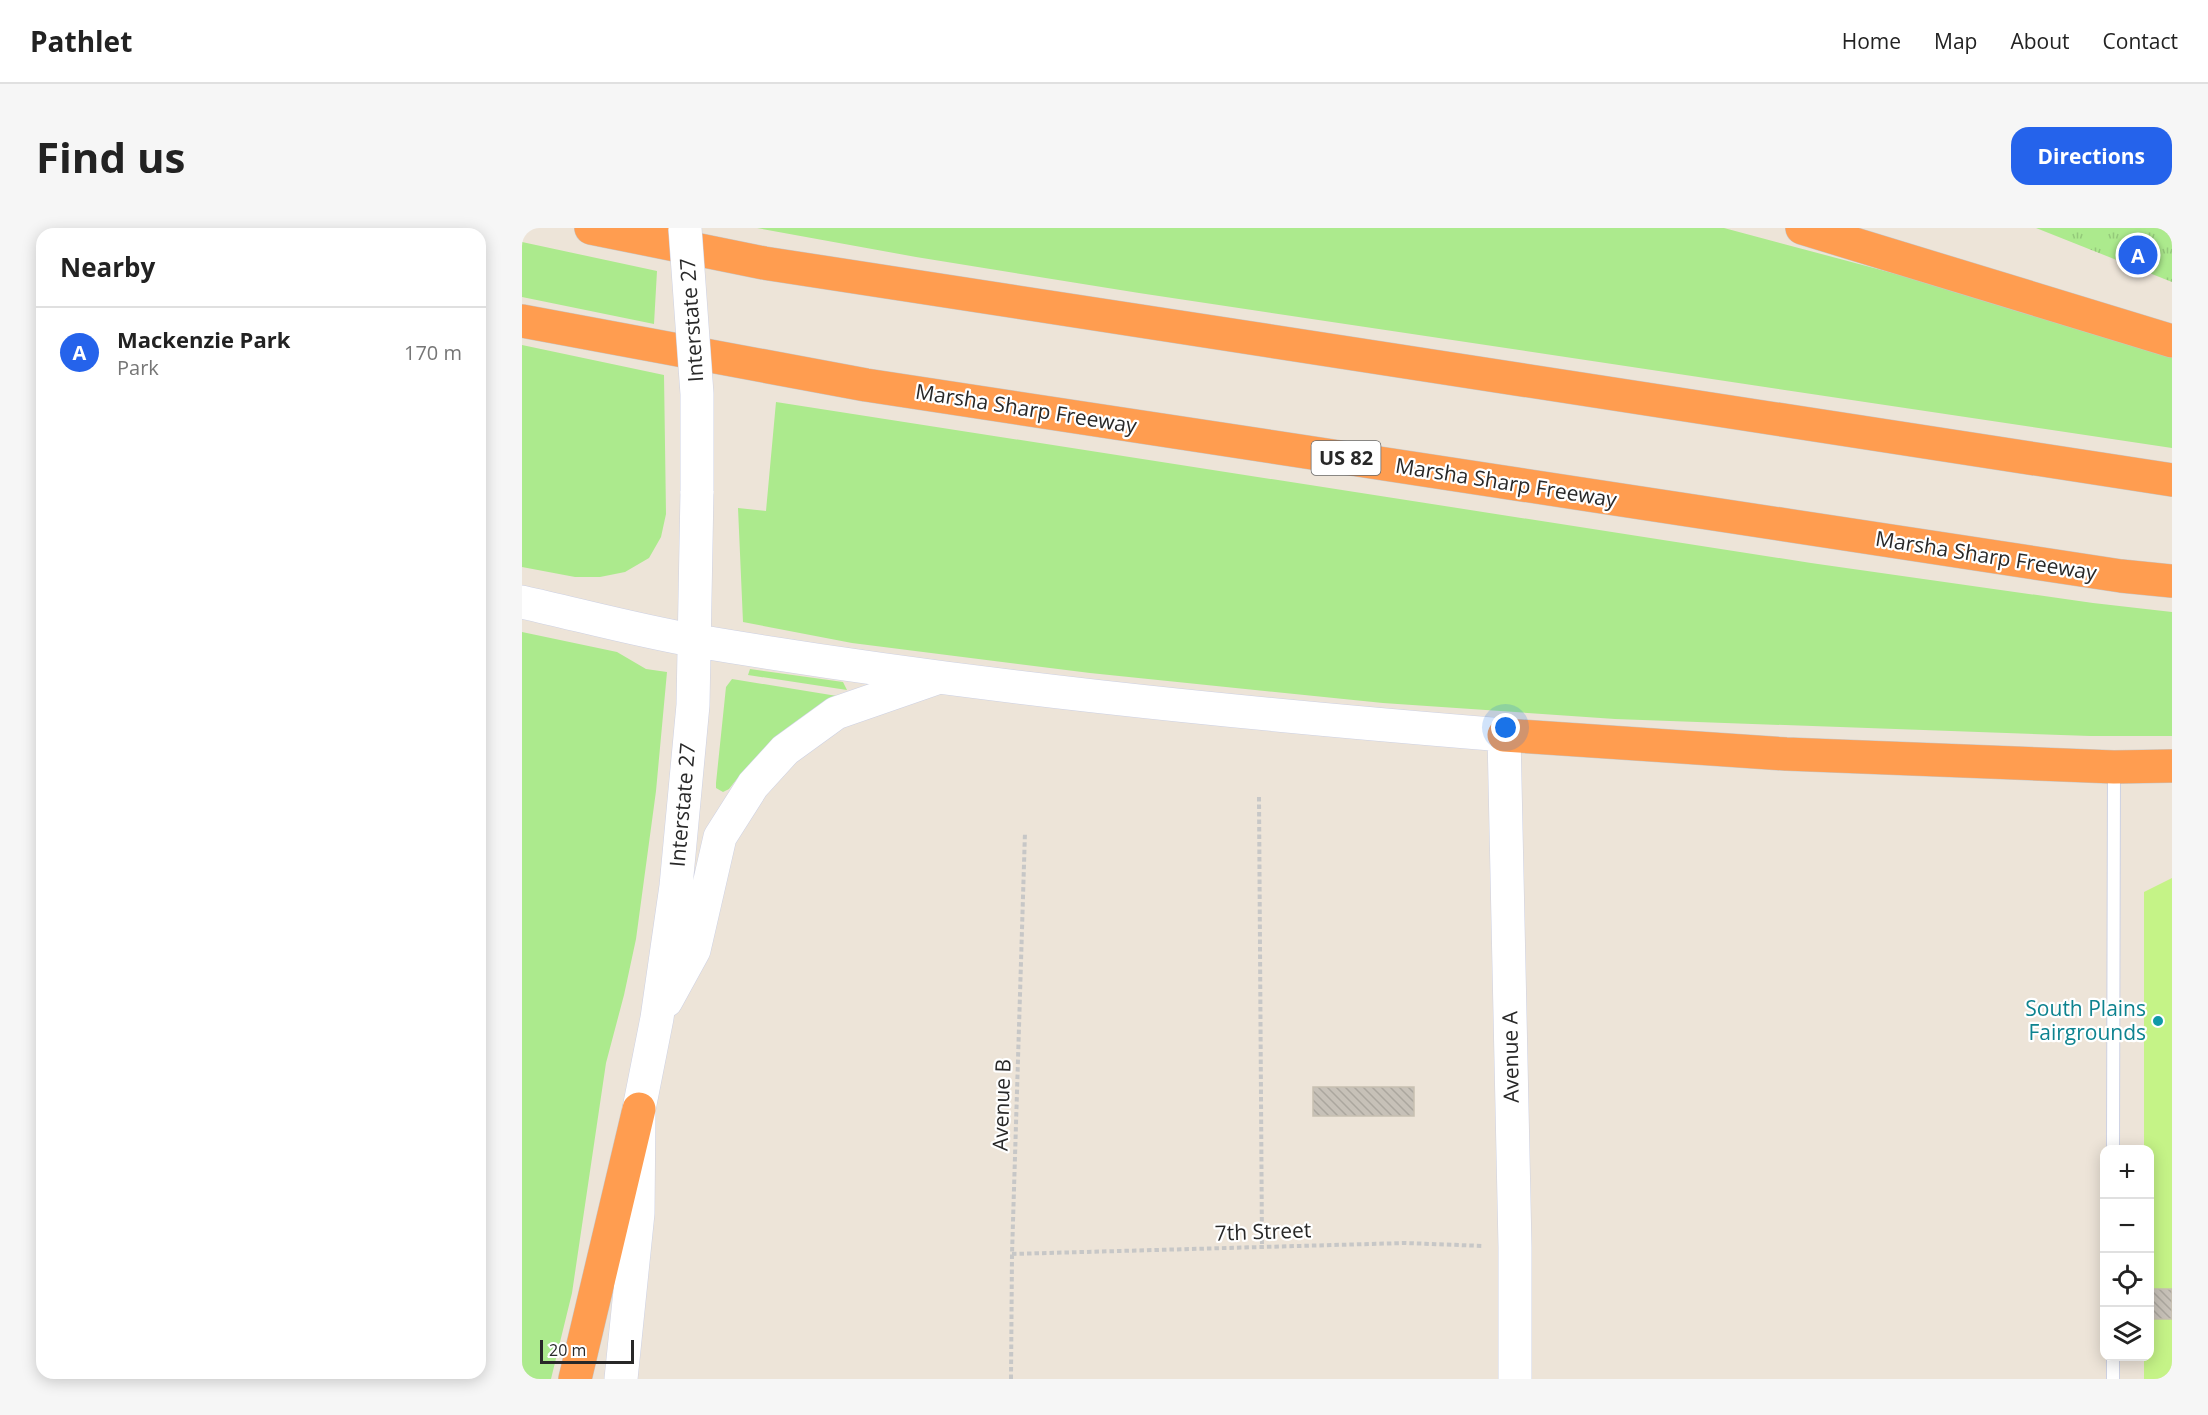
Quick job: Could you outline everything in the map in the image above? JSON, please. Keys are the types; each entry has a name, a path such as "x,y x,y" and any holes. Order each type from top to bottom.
{"highway":[{"path":"591,228 764,263 2172,480"},
{"path":"1802,228 2172,341"},
{"name":"Marsha Sharp Freeway","path":"522,321 866,385 1787,526 2121,576 2172,581"},
{"path":"1504,735 1786,754 2114,767 2172,766"},
{"path":"575,1379 639,1109"}],"main road":[{"name":"Interstate 27","path":"621,1379 638,1213 639,1109 657,1018 677,874 693,705 697,394 685,228"},
{"path":"522,602 695,640 939,677 1261,715 1504,735"},
{"path":"657,1018 694,950 720,837 753,785 785,750 836,712 939,677"},
{"name":"Avenue A","path":"1504,735 1515,1247 1515,1379"}],"lane":[{"path":"2113,1145 2114,767"},
{"path":"2113,1361 2113,1379"}],"path":[{"path":"1260,797 1262,1247"},
{"name":"Avenue B","path":"1011,1379 1012,1254 1025,832"},
{"name":"7th Street","path":"1012,1254 1405,1243 1515,1247"}],"green space":[{"path":"757,228 1724,228 1960,291 2172,356 2172,448 1139,293 916,257"},
{"path":"2036,228 2172,228 2172,282"},
{"path":"522,242 657,271 654,324 522,297"},
{"path":"522,345 664,375 666,514 661,537 649,558 625,572 600,577 575,577 522,567"},
{"path":"776,402 1811,563 2172,612 2172,736 2090,736 1615,719 1383,703 1090,673 852,643 743,622 738,508 766,511"},
{"path":"522,632 617,652 646,669 667,672 656,791 636,939 606,1063 572,1293 551,1379 522,1379"},
{"path":"750,669 843,682 847,690 748,675"},
{"path":"732,679 837,696 805,715 777,736 729,789 723,792 716,788 716,783 726,687"},
{"name":"South Plains Fairgrounds","path":"2172,878 2172,1379 2144,1379 2144,1361 2154,1361 2154,1145 2144,1145 2144,892"}],"building":[{"path":"1313,1087 1414,1087 1414,1116 1313,1116"},
{"path":"2154,1289 2172,1289 2172,1319 2154,1319"}],"place":[{"name":"Mackenzie Park","path":"2138,255"},
{"name":"South Plains Fairgrounds","path":"2158,1021"}]}
